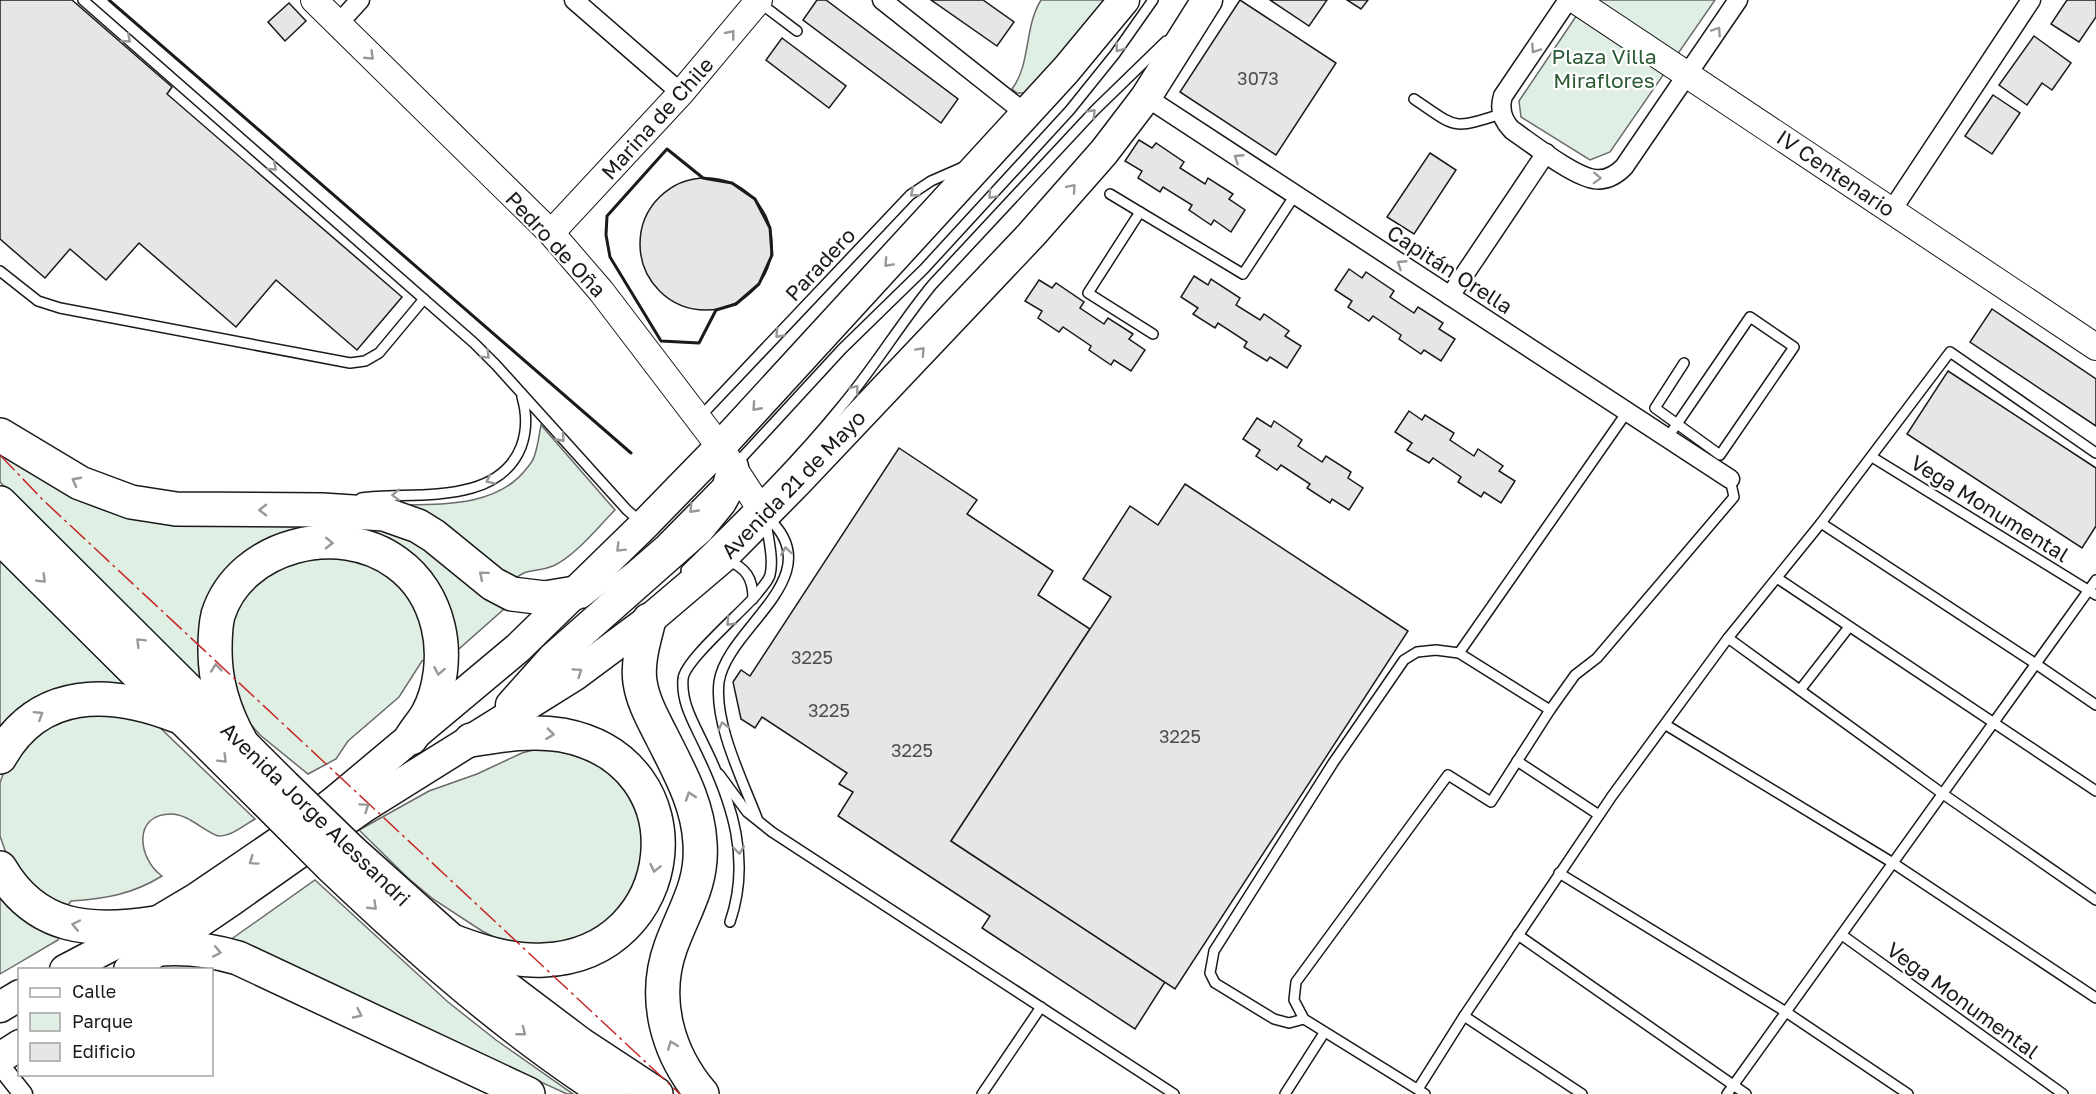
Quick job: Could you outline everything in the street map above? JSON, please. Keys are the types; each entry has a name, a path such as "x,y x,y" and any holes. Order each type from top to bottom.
{"highway":[{"path":"0,435 80,483 131,502 153,507 188,510 322,510 384,514 418,526 450,547 493,584 512,594 545,598 570,608"},
{"name":"Avenida Jorge Alessandri","path":"0,503 241,742 274,793"},
{"name":"Avenida Jorge Alessandri","path":"0,537 182,717 274,793 341,858 419,948 532,1041 609,1094"},
{"path":"241,742 224,706 218,683 215,639 222,604 237,580 262,560 295,546 322,543 359,546 383,554 409,573 429,599 440,632 441,664 434,697 427,715 411,738"},
{"path":"649,620 642,653 640,681 649,712 687,788 698,825 700,844 700,863 693,895 666,963 662,997 673,1049 683,1068 702,1094"},
{"path":"0,757 15,734 28,722 49,709 69,701 118,700 159,709 182,717"},
{"path":"447,939 489,953 527,960 561,959 592,950 617,934 637,912 646,897 656,863 657,828 649,795 634,774 615,756 581,740 543,733 482,732"},
{"name":"Avenida Jorge Alessandri","path":"341,858 550,1022 656,1094"},
{"path":"0,868 20,896 46,915 60,921 91,928 157,936 176,948 208,951 238,958 528,1094"}],"main road":[{"path":"130,968 157,936 206,892 300,827 570,608 644,525 727,457 1124,0"},
{"name":"Avenida 21 de Mayo","path":"157,936 282,865 364,807 575,675 649,620 722,558 760,508 1031,235 1104,152 1146,97 1206,0"},
{"path":"482,732 553,658 699,529 726,493 727,457"},
{"path":"68,968 157,936"},
{"path":"0,1007 18,996"},
{"path":"0,1058 18,1046"}],"street":[{"name":"Pedro de Oña","path":"314,0 551,233 601,291 699,419 760,508"},
{"path":"338,24 360,0"},
{"path":"574,0 681,93"},
{"path":"882,0 1026,114"},
{"path":"1568,0 1503,96 1502,114 1512,130 1586,177 1595,179 1612,177 1624,167 1738,0"},
{"name":"IV Centenario","path":"1575,0 2096,346"},
{"path":"1892,210 2031,0"},
{"name":"Marina de Chile","path":"551,233 681,93 759,1"},
{"name":"Capitán Orella","path":"1146,97 1627,412 1672,431 1730,479"},
{"path":"1450,296 1546,153"},
{"path":"0,1065 23,1094"}],"lane":[{"path":"83,0 474,343 627,510 644,525"},
{"path":"1106,23 1131,0"},
{"path":"570,608 631,567 661,541 727,457 924,269 1070,110 1115,54 1153,0"},
{"path":"679,577 760,508 842,406 932,285 1095,110 1206,0"},
{"path":"759,1 797,31"},
{"path":"1414,99 1445,121 1456,125 1467,125 1502,114"},
{"name":"Paradero","path":"699,419 910,195 931,181 985,159"},
{"path":"1110,194 1244,274 1295,195"},
{"path":"1140,212 1088,292 1153,334"},
{"path":"0,271 38,301 60,308 350,363 365,361 380,353 424,299"},
{"path":"1672,431 1750,317 1794,347 1720,454 1672,431 1654,408 1684,363"},
{"path":"1730,479 1734,497 1723,512 1597,658 1575,675 1491,802 1448,775 1296,982 1294,1000 1304,1019 1421,1091 1464,1016 1599,815 1728,638 1821,523 1950,352 2096,453"},
{"path":"322,510 358,498 471,489 497,478 513,463 522,443 526,419 522,395"},
{"path":"1459,653 1627,412"},
{"name":"Vega Monumental","path":"1872,457 2092,592"},
{"path":"729,922 739,889 740,856 735,827 718,774 684,704 683,674 690,661 753,599 769,579 771,568 760,508"},
{"path":"757,820 722,725 718,696 720,680 726,664 782,584 788,565 784,537 760,508"},
{"path":"1821,523 2096,705"},
{"path":"722,558 734,563 749,577 753,585 753,599"},
{"path":"1777,578 2096,791"},
{"path":"1727,1094 2036,664 2092,592 2096,580"},
{"path":"649,620 667,591"},
{"path":"1800,690 1849,627"},
{"path":"1728,638 1943,794 2096,900"},
{"path":"1304,1019 1289,1023 1274,1019 1215,982 1210,973 1214,951 1333,763 1404,660 1417,652 1436,650 1459,653 1550,710"},
{"path":"1666,725 1893,863 2096,998"},
{"path":"1516,761 1599,815"},
{"path":"718,774 747,812 791,844 1174,1094"},
{"path":"1559,873 1786,1012 1908,1094"},
{"path":"1518,935 1746,1094"},
{"name":"Vega Monumental","path":"1842,935 2063,1094"},
{"path":"982,1094 1041,1007"},
{"path":"1464,1016 1582,1094"},
{"path":"1285,1094 1324,1033"}],"green space":[{"path":"1041,0 1107,0 1028,93 1017,93 1012,89 1022,68 1032,22"},
{"name":"Plaza Villa Miraflores","path":"1587,0 1715,0 1610,152 1590,160 1521,117 1519,101"},
{"path":"541,425 615,510 578,548 553,566 523,573 511,582 394,505 466,501 500,491 515,481 532,461"},
{"path":"0,449 58,486 398,527 507,602 504,609 452,655 394,550 241,559 212,697 0,482"},
{"path":"299,555 363,558 412,591 431,656 422,661 399,697 348,741 336,759 308,774 260,735 241,713 224,648 243,592"},
{"path":"0,561 132,692 0,737"},
{"path":"77,708 153,721 255,819 233,832 218,836 189,819 177,815 158,816 150,821 143,839 148,859 162,876 140,887 118,894 71,901 61,914 8,859 0,836 0,783 17,747"},
{"path":"533,750 566,751 598,763 623,785 643,826 639,885 600,931 548,947 510,942 482,931 433,899 359,830 429,791"},
{"path":"315,880 448,1002 496,1040 573,1094 567,1094 230,940"},
{"path":"0,891 60,934 58,940 0,974"}],"building":[{"path":"0,0 72,0 172,87 167,94 402,297 357,350 276,280 236,327 139,243 106,280 70,249 45,278 0,239"},
{"path":"817,0 826,0 958,99 941,123 803,20"},
{"path":"931,0 983,0 1014,22 997,46"},
{"path":"1240,0 1336,63 1276,155 1180,92"},
{"path":"1270,0 1327,0 1309,26"},
{"path":"1347,0 1368,0 1361,9"},
{"path":"2067,0 2096,0 2096,17 2079,42 2051,24"},
{"path":"289,3 306,21 285,41 268,22"},
{"path":"2034,36 2071,63 2052,90 2042,83 2027,105 1999,85"},
{"path":"782,38 846,86 829,108 766,60"},
{"path":"1993,95 2020,113 1992,154 1965,136"},
{"path":"1139,140 1152,148 1156,143 1184,162 1180,168 1205,184 1208,178 1233,194 1229,199 1245,210 1231,232 1214,220 1211,225 1189,210 1192,205 1163,187 1160,192 1138,178 1142,171 1125,161"},
{"path":"1430,153 1456,170 1414,234 1387,217"},
{"path":"706,178 731,183 752,198 767,219 772,244 767,269 752,290 731,305 706,310 681,305 660,290 645,269 640,244 645,219 660,198 681,183"},
{"path":"1349,269 1362,278 1366,272 1394,291 1390,297 1414,313 1418,307 1443,323 1439,329 1455,339 1441,361 1424,350 1421,354 1399,339 1401,335 1373,316 1369,321 1348,307 1352,301 1335,290"},
{"path":"1194,276 1208,285 1211,279 1240,298 1236,305 1260,320 1264,314 1289,331 1285,336 1301,346 1287,368 1270,357 1267,361 1244,347 1247,342 1218,323 1215,328 1193,314 1198,308 1181,297"},
{"path":"1039,280 1052,288 1056,283 1084,302 1080,308 1104,324 1108,318 1133,334 1129,339 1145,350 1131,371 1114,360 1111,365 1089,350 1091,346 1063,327 1059,332 1038,318 1042,311 1025,301"},
{"path":"1992,309 2096,379 2096,426 1970,342"},
{"path":"1948,371 2096,468 2096,526 2082,548 1907,434"},
{"path":"1409,411 1422,420 1425,415 1454,433 1450,440 1474,456 1478,449 1503,466 1499,471 1515,481 1501,503 1484,492 1481,497 1458,482 1461,477 1433,458 1429,463 1407,450 1412,443 1395,432"},
{"path":"1257,418 1271,427 1274,421 1302,440 1298,446 1322,462 1326,456 1351,472 1348,478 1363,488 1349,510 1332,499 1330,503 1307,488 1310,484 1281,465 1277,470 1256,456 1260,450 1243,439"},
{"path":"899,448 977,500 967,514 1053,571 1038,595 1090,629 951,841 1165,982 1135,1029 982,928 990,916 838,816 853,792 839,784 847,773 762,717 755,728 741,719 733,682 741,670 750,676"},
{"path":"1185,484 1408,631 1175,989 951,841 1111,597 1083,579 1130,506 1158,525"}],"wall":[{"path":"109,0 631,453"},
{"path":"667,149 703,178 732,183 755,199 770,228 772,255 759,284 736,304 716,310 699,343 661,341 610,257 606,235 607,216 667,149"}],"power":[{"path":"0,455 43,500 680,1094"}]}
